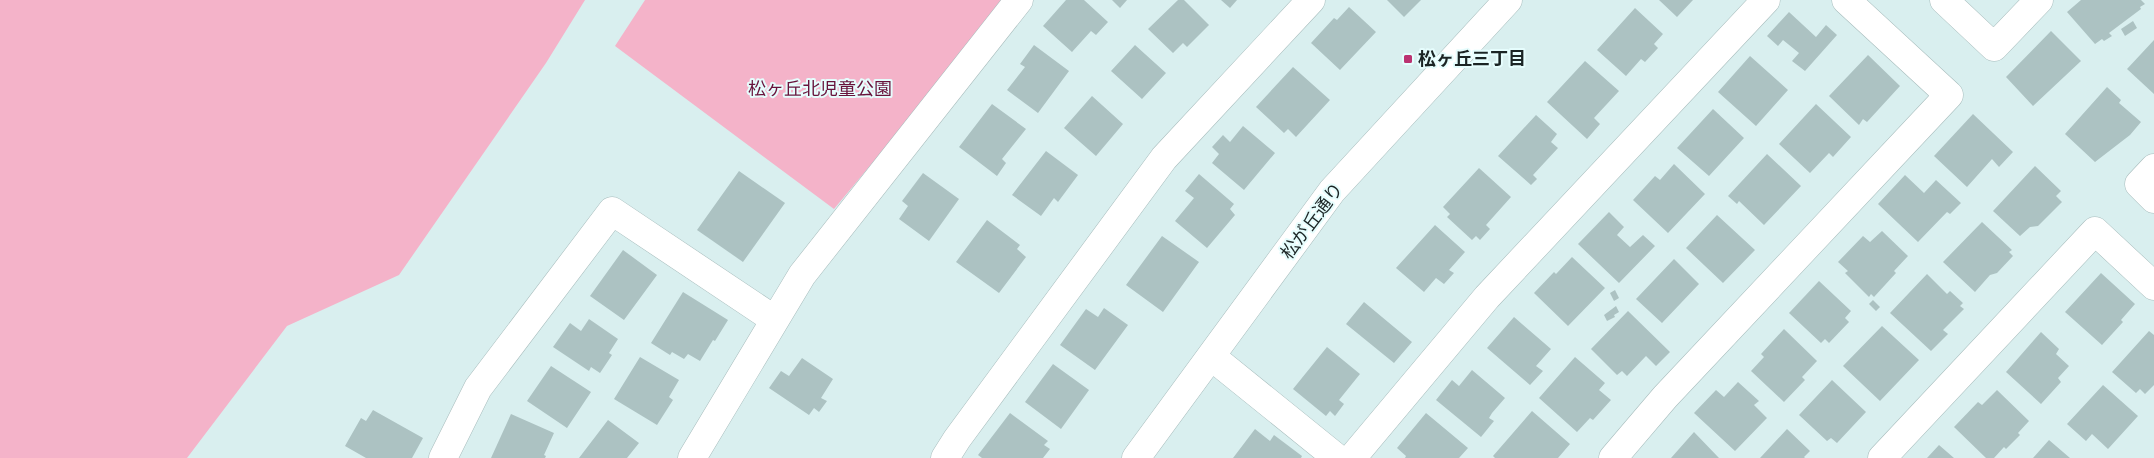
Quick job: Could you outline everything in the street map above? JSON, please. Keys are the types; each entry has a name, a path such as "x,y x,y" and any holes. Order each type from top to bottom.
{"street":[{"path":"692,458 802,275 1019,0"},
{"path":"946,458 957,438 1164,158 1311,0"},
{"name":"松が丘通り","path":"1136,458 1332,191 1508,0"},
{"path":"1352,458 1487,296 1766,0"},
{"path":"1613,458 1665,397 1949,95 1846,0"},
{"path":"1944,0 1994,47 2039,0"},
{"path":"2154,168 2139,184 2154,199"},
{"path":"443,458 478,388 612,211 775,320"},
{"path":"1882,458 2095,231 2154,286"},
{"path":"1212,357 1337,458"}],"green space":[{"path":"0,0 585,0 546,63 399,275 287,326 187,458 0,458"},
{"name":"松ヶ丘北児童公園","path":"645,0 1008,0 834,209 615,46"}],"building":[{"path":"1066,0 1084,0 1108,22 1096,35 1091,31 1072,52 1043,26"},
{"path":"1112,0 1127,0 1120,8"},
{"path":"1178,0 1184,0 1209,25 1187,47 1183,43 1173,53 1148,29"},
{"path":"1221,0 1237,0 1230,8"},
{"path":"1387,0 1421,0 1404,17"},
{"path":"1659,0 1693,0 1677,17"},
{"path":"2081,0 2141,0 2145,4 2109,33 2112,36 2104,41 2102,39 2095,44 2067,12"},
{"path":"1349,7 1376,32 1340,70 1311,43 1334,18 1337,20"},
{"path":"1635,8 1663,34 1654,44 1658,48 1645,62 1641,59 1626,76 1597,50"},
{"path":"1789,12 1816,37 1826,25 1837,35 1805,71 1792,61 1799,53 1783,40 1778,46 1767,36"},
{"path":"2133,21 2137,28 2125,36 2121,29"},
{"path":"2051,31 2081,61 2033,106 2006,77"},
{"path":"2154,40 2154,94 2127,69"},
{"path":"1034,45 1069,71 1038,113 1007,90 1025,67 1020,64"},
{"path":"1135,45 1166,73 1142,99 1111,71"},
{"path":"1868,55 1900,86 1867,122 1863,119 1859,125 1829,96"},
{"path":"1750,56 1788,90 1756,126 1718,92"},
{"path":"1585,61 1619,91 1594,118 1600,124 1587,139 1547,102"},
{"path":"1293,67 1330,100 1296,137 1288,129 1284,133 1256,107"},
{"path":"2107,87 2121,100 2119,103 2141,122 2130,135 2095,162 2065,134"},
{"path":"1092,96 1123,124 1096,156 1064,128"},
{"path":"992,104 1026,129 1002,159 1006,163 997,176 959,147"},
{"path":"1816,104 1851,137 1833,157 1829,153 1810,173 1779,144"},
{"path":"1713,109 1744,138 1709,176 1677,148"},
{"path":"1973,114 2013,152 1999,167 1992,159 1967,187 1934,156"},
{"path":"1536,115 1557,134 1551,142 1558,148 1533,175 1537,179 1531,185 1498,156"},
{"path":"1243,126 1275,153 1244,190 1212,163 1219,154 1212,147 1223,135 1230,142"},
{"path":"1046,151 1078,175 1058,202 1054,198 1041,216 1012,195"},
{"path":"1767,154 1801,186 1764,225 1739,201 1737,204 1728,196"},
{"path":"1674,164 1705,194 1668,233 1633,200 1655,176 1660,180"},
{"path":"2035,166 2061,191 2056,196 2062,202 2038,226 2030,227 2020,236 1993,211"},
{"path":"1479,168 1511,197 1486,225 1490,229 1480,240 1476,236 1472,240 1447,217 1450,214 1443,207"},
{"path":"739,171 785,203 743,262 697,230"},
{"path":"923,173 959,199 929,241 899,219 908,206 902,201"},
{"path":"1199,174 1234,204 1230,209 1235,215 1207,248 1175,221 1194,198 1185,191"},
{"path":"1905,175 1924,193 1936,180 1961,203 1950,214 1947,212 1918,242 1878,204"},
{"path":"1609,212 1624,227 1617,235 1630,247 1643,235 1655,246 1619,283 1578,244"},
{"path":"1717,215 1755,250 1723,283 1686,248"},
{"path":"987,220 1020,245 1017,249 1026,257 999,293 956,262"},
{"path":"1982,222 2012,250 2009,252 2013,256 1997,273 1990,275 1975,292 1943,262"},
{"path":"1435,225 1465,252 1449,270 1454,273 1444,284 1436,278 1424,292 1396,268"},
{"path":"1882,231 1908,256 1894,271 1896,273 1874,297 1871,294 1869,297 1845,273 1848,271 1838,262 1863,236 1870,242"},
{"path":"1162,236 1199,262 1163,312 1126,285"},
{"path":"623,250 657,275 624,320 590,296"},
{"path":"1572,257 1605,288 1568,326 1534,293"},
{"path":"1674,259 1699,284 1662,323 1636,299"},
{"path":"2101,273 2135,304 2121,320 2123,322 2102,345 2065,312"},
{"path":"1927,274 1947,294 1950,291 1963,303 1960,306 1964,309 1943,330 1948,334 1931,351 1890,313"},
{"path":"1819,281 1851,311 1845,318 1849,322 1829,343 1825,339 1821,343 1789,313"},
{"path":"1615,290 1619,298 1614,301 1610,293"},
{"path":"683,292 728,320 700,361 688,354 684,359 672,352 670,355 651,343"},
{"path":"1873,300 1880,307 1876,311 1869,304"},
{"path":"1364,302 1412,342 1394,363 1346,324"},
{"path":"1616,306 1619,312 1614,315 1615,317 1607,321 1604,315"},
{"path":"1104,308 1128,325 1095,370 1060,345 1086,309 1098,317"},
{"path":"1628,311 1670,352 1656,366 1646,356 1627,376 1622,371 1617,375 1591,349"},
{"path":"1514,317 1551,349 1536,366 1543,371 1530,385 1487,348"},
{"path":"589,319 618,339 609,353 612,355 600,373 591,367 589,371 553,347 570,323 581,331"},
{"path":"1882,326 1919,360 1880,401 1843,366"},
{"path":"1784,329 1817,361 1802,377 1805,380 1784,402 1751,371 1764,357 1761,354"},
{"path":"2149,331 2154,335 2154,385 2145,394 2140,389 2136,393 2112,372"},
{"path":"2041,332 2059,349 2056,354 2069,366 2058,378 2061,382 2041,404 2006,372"},
{"path":"1327,347 1360,374 1339,400 1344,404 1335,416 1330,411 1326,416 1293,389"},
{"path":"640,357 679,380 669,397 673,400 657,425 614,399"},
{"path":"1575,357 1605,383 1599,390 1611,400 1593,420 1590,418 1577,432 1539,398"},
{"path":"802,358 833,379 821,398 827,401 819,412 814,408 809,415 769,388 781,371 789,376"},
{"path":"1053,364 1089,390 1061,429 1025,402"},
{"path":"551,366 591,392 567,428 527,401"},
{"path":"1472,370 1505,398 1492,413 1489,418 1494,421 1481,437 1436,400 1452,380 1459,386"},
{"path":"1832,380 1866,412 1837,443 1831,438 1827,441 1799,415"},
{"path":"1738,382 1759,401 1754,405 1767,418 1735,451 1694,413 1716,390 1724,397"},
{"path":"2103,385 2138,416 2108,449 2092,434 2086,441 2067,424"},
{"path":"1997,390 2029,421 2018,433 2020,435 2006,449 2004,447 1994,458 1986,458 1954,427 1978,402 1982,405"},
{"path":"373,410 423,438 412,458 366,458 345,446 361,418 366,421"},
{"path":"1532,411 1570,444 1558,458 1495,458 1493,456"},
{"path":"1010,413 1048,441 1044,445 1050,449 1043,458 982,458 978,455"},
{"path":"1426,413 1468,448 1459,458 1405,458 1406,456 1397,448"},
{"path":"511,414 554,433 544,455 546,456 545,458 491,458"},
{"path":"608,420 639,443 627,458 579,458"},
{"path":"1255,429 1270,441 1274,435 1302,456 1301,458 1233,458"},
{"path":"1787,429 1810,451 1805,458 1760,458"},
{"path":"1694,432 1719,458 1671,458"},
{"path":"2049,440 2070,458 2033,458"},
{"path":"1939,445 1954,458 1927,458"}],"place":[{"name":"松ヶ丘三丁目","path":"1408,59"}]}
